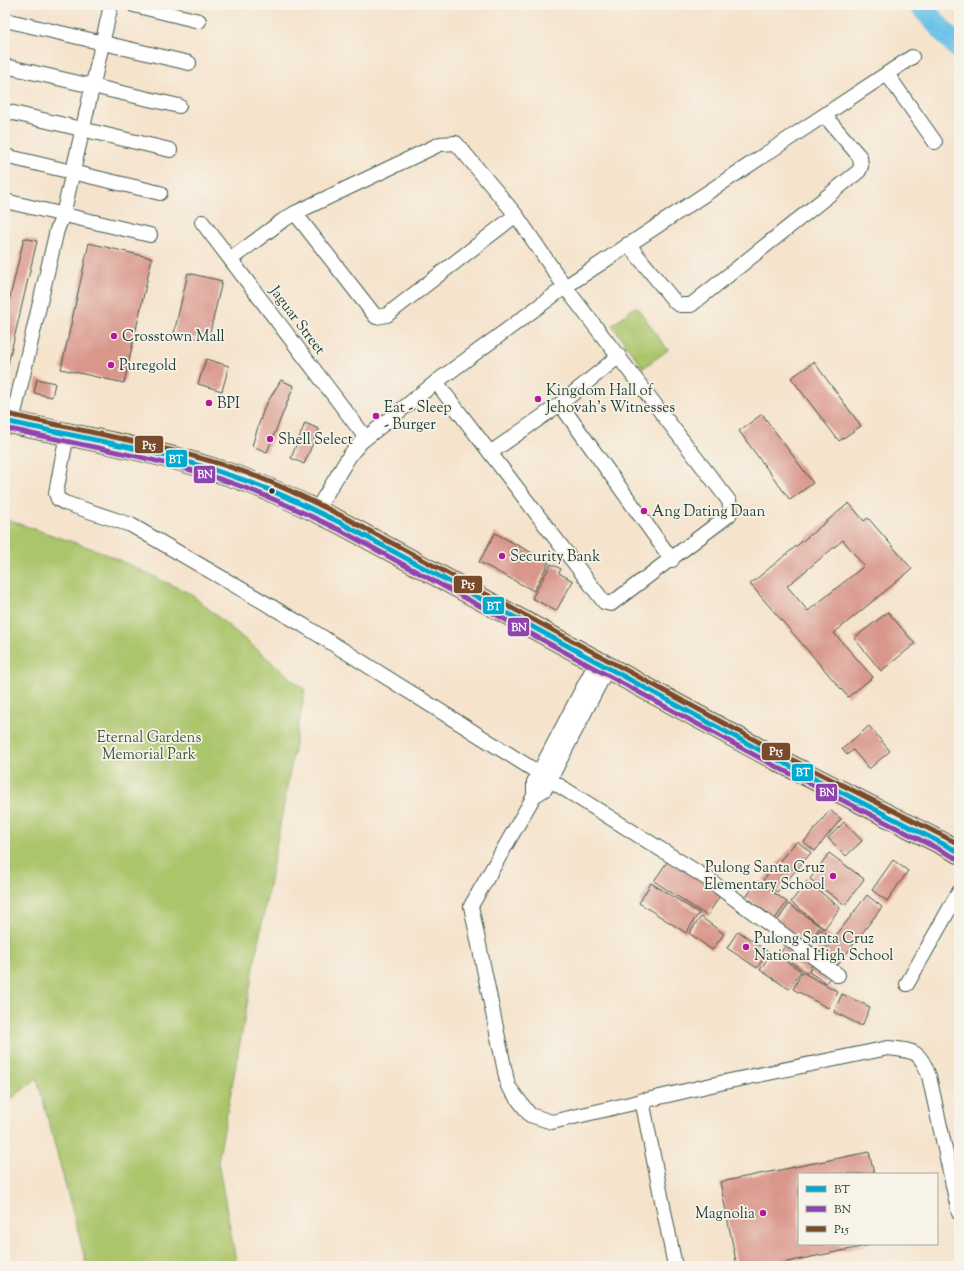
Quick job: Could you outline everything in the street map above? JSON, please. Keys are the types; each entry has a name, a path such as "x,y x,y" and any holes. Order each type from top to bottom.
{"main road":[{"path":"9,422 172,458 215,470 272,490 321,514 602,664 803,774 959,852"}],"street":[{"path":"9,422 57,230 63,215 111,5"},
{"path":"134,5 199,21"},
{"path":"5,20 189,63"},
{"path":"321,514 362,443 436,382 565,287 912,57"},
{"path":"5,66 179,106"},
{"path":"887,74 935,142"},
{"path":"5,111 170,150"},
{"path":"628,244 675,302 680,305 690,305 859,171 861,166 860,157 825,116"},
{"path":"231,259 282,221 295,214 440,144 451,142 456,143 516,215 565,287 729,501 731,511 729,515 672,560 611,604 604,602 436,382"},
{"path":"5,156 160,193"},
{"path":"5,201 150,236"},
{"path":"295,214 376,317 388,315 516,215"},
{"name":"Jaguar Street","path":"202,222 231,259 362,443"},
{"path":"490,452 560,404 619,356"},
{"path":"560,404 672,560"},
{"path":"67,434 56,493 58,499 65,503 131,525 303,625 708,879 838,975"},
{"path":"602,664 544,776 545,789 534,796 471,906 508,1086 530,1115 552,1122 642,1100 888,1048 912,1051 924,1060 929,1076 959,1213"},
{"path":"907,984 959,892"},
{"path":"642,1100 675,1266"}],"green space":[{"path":"636,306 668,350 643,368 612,325"},
{"name":"Eternal Gardens Memorial Park","path":"5,519 102,552 191,594 305,690 218,1162 237,1266 87,1266 37,1078 5,1104"}],"building":[{"path":"24,238 37,241 5,377 5,318"},
{"path":"89,243 152,258 124,383 61,369"},
{"path":"188,273 222,281 208,341 174,333"},
{"path":"206,359 229,366 222,391 198,384"},
{"path":"814,362 861,426 839,441 791,378"},
{"path":"37,379 55,383 52,397 34,393"},
{"path":"281,380 294,386 267,452 252,446 264,408"},
{"path":"762,414 813,483 790,500 739,431"},
{"path":"305,423 319,429 304,464 291,458"},
{"path":"849,503 864,521 868,518 912,569 834,633 873,677 848,697 750,584","holes":["843,540 864,566 808,611 787,586"]},
{"path":"495,533 549,562 534,591 479,562"},
{"path":"551,564 561,569 559,573 573,581 556,611 532,598"},
{"path":"888,612 915,644 881,671 854,638"},
{"path":"869,726 890,751 869,769 853,750 847,755 842,749"},
{"path":"830,810 841,819 815,851 804,842"},
{"path":"844,822 862,841 846,856 828,838"},
{"path":"797,841 811,853 777,892 763,880"},
{"path":"829,853 864,879 845,905 810,879"},
{"path":"669,859 722,893 707,916 654,881"},
{"path":"893,860 908,871 887,901 872,890"},
{"path":"758,881 787,902 775,919 746,897"},
{"path":"807,881 840,908 824,929 791,902"},
{"path":"651,883 699,913 686,933 639,903"},
{"path":"867,895 882,907 837,966 822,954"},
{"path":"789,904 820,926 808,943 777,921"},
{"path":"701,917 724,934 712,950 689,933"},
{"path":"820,929 832,938 821,952 809,944"},
{"path":"738,931 768,952 757,968 727,948"},
{"path":"786,944 813,962 807,973 780,954"},
{"path":"772,952 801,971 789,989 760,970"},
{"path":"814,964 831,976 826,983 809,972"},
{"path":"802,972 837,991 828,1008 793,989"},
{"path":"842,994 870,1007 862,1026 834,1012"},
{"name":"Magnolia","path":"869,1152 874,1173 798,1173 798,1245 871,1245 767,1266 737,1266 720,1182"}],"waterway":[{"path":"920,5 959,49"}],"transit line":[{"name":"P15","path":"7,414 120,438 205,459 233,468 290,491 344,517 779,753 959,844"},
{"name":"BT","path":"5,421 120,445 176,459 246,481 287,498 341,523 776,759 959,852"},
{"name":"BN","path":"5,428 174,465 243,487 298,510 338,529 773,765 956,858"}],"place":[{"name":"Crosstown Mall","path":"114,336"},
{"name":"Puregold","path":"111,365"},
{"name":"Kingdom Hall of Jehovah's Witnesses","path":"538,399"},
{"name":"BPI","path":"209,403"},
{"name":"Eat - Sleep - Burger","path":"376,416"},
{"name":"Shell Select","path":"270,439"},
{"name":"Ang Dating Daan","path":"644,511"},
{"name":"Security Bank","path":"502,556"},
{"name":"Pulong Santa Cruz Elementary School","path":"833,876"},
{"name":"Pulong Santa Cruz National High School","path":"746,947"},
{"name":"Magnolia","path":"763,1213"}]}
